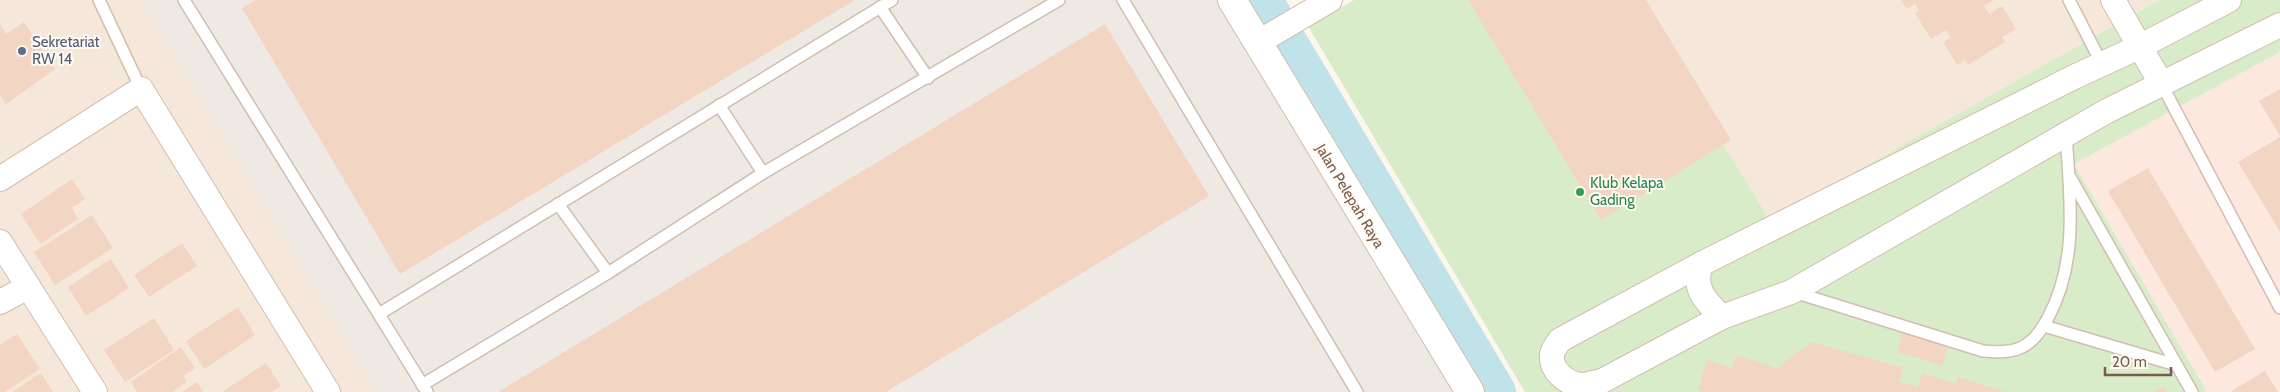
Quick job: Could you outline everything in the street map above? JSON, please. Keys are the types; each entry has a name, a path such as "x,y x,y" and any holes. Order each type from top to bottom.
{"street":[{"name":"Jalan Pelepah Raya","path":"1232,0 1470,392"},
{"path":"1257,43 1295,16 1330,0"},
{"path":"2113,0 2162,85"},
{"path":"2229,0 1702,264 1560,340 1552,352 1553,365 1562,378 1574,383 1583,385 1602,381 1722,317 1791,292 2107,111 2280,25"},
{"path":"0,179 141,89 328,392"},
{"path":"0,242 95,392"},
{"path":"1702,264 1697,276 1701,293 1710,306 1722,317"},
{"path":"0,302 28,287"}],"lane":[{"path":"99,0 141,89"},
{"path":"184,0 424,388 764,173 1059,0"},
{"path":"378,314 892,0"},
{"path":"1123,0 1357,392"},
{"path":"2068,0 2102,64"},
{"path":"880,7 928,78"},
{"path":"2162,85 2280,308"},
{"path":"718,105 764,173"},
{"path":"1791,292 1983,351 2000,352 2020,348 2035,339 2044,326 2054,307 2066,273 2071,234 2066,134"},
{"path":"2069,175 2192,392"},
{"path":"558,204 608,273"},
{"path":"2044,326 2176,365"}],"shaded area":[{"path":"0,0 141,0 377,392 0,392"},
{"path":"141,0 1227,0 1465,392 377,392"},
{"path":"1634,0 2159,0 1770,220"},
{"path":"2280,52 2280,392 2207,392 2074,164"}],"green space":[{"name":"Klub Kelapa Gading","path":"1354,0 1634,0 1770,220 2159,0 2280,0 2280,52 2074,164 2207,392 1525,392 1308,26"}],"building":[{"path":"256,0 855,0 400,274 242,8"},
{"path":"1468,0 1646,0 1731,140 1601,220"},
{"path":"1901,0 1994,0 1984,6 1989,14 2002,6 2016,29 2002,37 2005,42 1968,65 1965,60 1957,65 1943,42 1951,38 1946,30 1931,39 1915,13 1919,10 1915,4 1907,9"},
{"name":"Sekretariat RW 14","path":"24,22 55,69 6,104 0,95 0,24 6,34"},
{"path":"1105,24 1209,196 886,392 498,392"},
{"path":"2280,89 2280,136 2259,101"},
{"path":"2280,137 2280,232 2238,162"},
{"path":"2148,168 2255,349 2215,372 2108,191"},
{"path":"72,179 85,199 72,208 78,219 40,244 21,214"},
{"path":"92,215 113,248 55,285 34,252"},
{"path":"182,243 197,266 149,297 134,275"},
{"path":"111,259 129,288 86,316 68,287"},
{"path":"238,307 255,335 204,369 186,341"},
{"path":"154,318 174,350 125,382 104,350"},
{"path":"1903,331 1948,344 1942,366 1897,352"},
{"path":"17,334 40,369 5,392 0,392 0,345"},
{"path":"1812,342 1903,368 1899,382 1918,387 1922,373 1956,384 1958,377 2006,392 1705,392 1698,390 1707,360 1732,368 1736,355 1777,368"},
{"path":"181,347 195,368 183,376 187,382 172,392 137,392 131,382"},
{"path":"266,363 281,386 272,392 222,392"},
{"path":"2265,371 2278,392 2230,392"},
{"path":"41,373 53,392 12,392"},
{"path":"197,382 203,392 182,392"},
{"path":"2163,386 2167,392 2153,392"}],"waterway":[{"path":"1262,0 1271,14"},
{"path":"1289,45 1496,392"}],"place":[{"name":"Sekretariat RW 14","path":"22,51"},
{"name":"Klub Kelapa Gading","path":"1580,192"}]}
